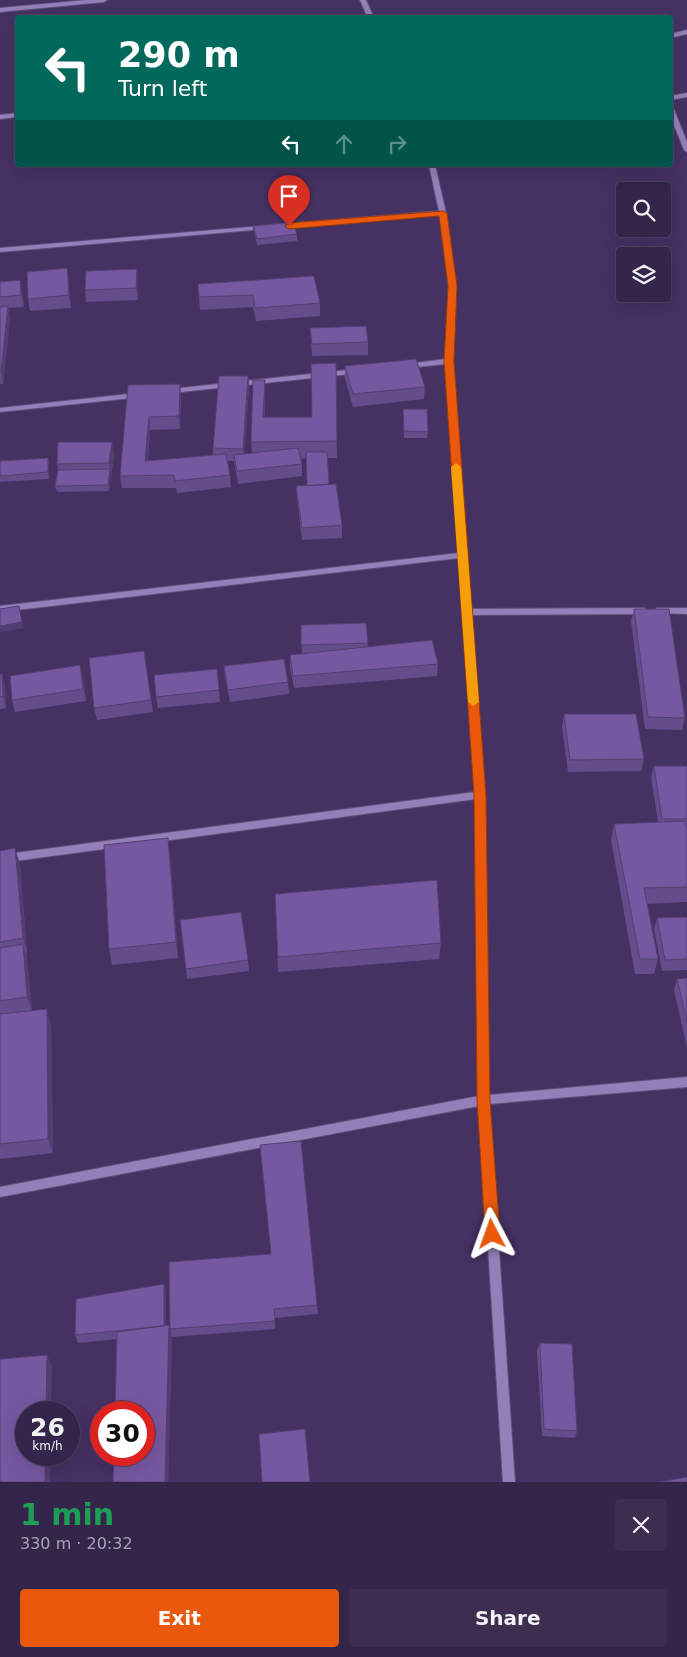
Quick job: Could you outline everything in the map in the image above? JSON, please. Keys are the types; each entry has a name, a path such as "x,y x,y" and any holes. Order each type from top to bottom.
{"street":[{"path":"0,10 104,0"},
{"path":"363,0 370,15"},
{"path":"673,35 687,32"},
{"path":"673,97 687,95"},
{"path":"0,117 15,115"},
{"path":"673,115 687,150"},
{"path":"432,167 443,213 452,286 449,361 480,795 484,1100 509,1482"},
{"path":"0,250 443,213"},
{"path":"400,367 449,361"},
{"path":"166,392 361,371"},
{"path":"0,410 146,394"},
{"path":"0,609 462,555"},
{"path":"466,612 687,611"},
{"path":"0,859 480,795"},
{"path":"0,1192 484,1100 687,1082"}],"building":[{"path":"293,222 297,234 257,239 253,226"},
{"path":"67,268 69,295 28,299 27,272"},
{"path":"137,269 136,288 85,290 86,271"},
{"path":"314,276 320,303 255,308 253,295 199,297 198,284"},
{"path":"20,280 21,295 0,297 0,282"},
{"path":"8,306 1,371 0,372 0,307"},
{"path":"366,326 368,342 312,344 310,328"},
{"path":"416,359 425,387 353,394 345,366"},
{"path":"336,363 337,441 251,442 253,380 265,380 263,417 312,417 311,364"},
{"path":"219,376 248,376 243,449 213,448"},
{"path":"180,384 179,416 149,417 145,461 226,454 230,475 175,481 174,475 120,476 128,385"},
{"path":"403,409 427,409 428,432 404,431"},
{"path":"58,442 112,442 109,463 57,464"},
{"path":"298,448 302,464 237,471 234,455"},
{"path":"306,452 327,452 329,484 307,486"},
{"path":"48,458 48,472 0,476 0,461"},
{"path":"110,469 108,485 55,486 58,470"},
{"path":"336,484 342,525 302,528 296,486"},
{"path":"19,606 22,622 0,626 0,609"},
{"path":"634,609 669,609 685,718 648,717"},
{"path":"366,623 368,643 301,645 301,625"},
{"path":"432,640 438,664 293,676 290,655"},
{"path":"144,651 151,700 94,708 89,658"},
{"path":"284,659 288,682 228,690 224,666"},
{"path":"80,665 83,689 12,700 10,676"},
{"path":"217,669 219,690 156,697 154,675"},
{"path":"0,674 2,674 3,696 0,697"},
{"path":"564,714 636,714 644,759 570,760"},
{"path":"654,766 687,766 687,819 662,819"},
{"path":"685,821 687,829 687,887 644,888 658,959 640,959 614,824"},
{"path":"168,838 176,942 109,949 104,845"},
{"path":"15,848 23,938 0,942 0,851"},
{"path":"437,880 441,943 278,957 275,894"},
{"path":"241,912 248,960 186,969 180,920"},
{"path":"687,917 687,959 665,960 657,918"},
{"path":"23,944 27,997 0,1001 0,948"},
{"path":"687,978 687,1022 677,979"},
{"path":"47,1009 48,1139 0,1144 0,1014"},
{"path":"301,1141 317,1305 274,1309 275,1321 170,1329 169,1262 271,1254 260,1145"},
{"path":"164,1284 164,1326 75,1335 76,1299"},
{"path":"169,1325 165,1482 113,1482 114,1466 155,1466 155,1401 115,1401 117,1332"},
{"path":"540,1343 572,1344 577,1431 544,1429"},
{"path":"47,1355 46,1401 15,1401 15,1466 45,1466 45,1482 0,1482 0,1359"},
{"path":"305,1429 310,1482 262,1482 259,1434"},
{"path":"687,1477 687,1482 659,1482"}],"slow traffic":[{"path":"456,467 473,702"}],"route":[{"path":"289,226 443,213 452,286 449,361 480,795 484,1100 492,1234"}]}
